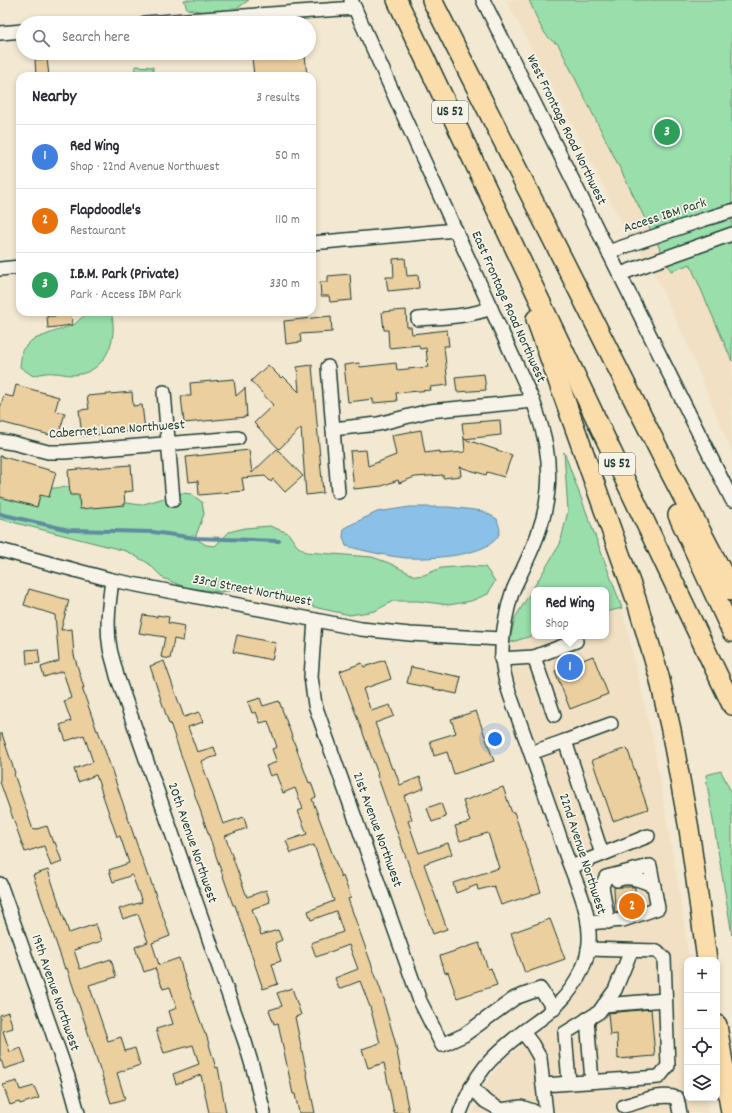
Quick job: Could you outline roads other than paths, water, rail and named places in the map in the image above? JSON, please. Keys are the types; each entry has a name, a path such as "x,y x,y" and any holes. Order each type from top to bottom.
{"highway":[{"name":"US 52","path":"397,0 732,705"},
{"name":"US 52","path":"432,0 540,212 732,632"},
{"path":"540,212 670,472 732,591"},
{"path":"503,223 637,602 654,658 672,730 687,814 707,957"},
{"path":"718,1029 731,1113"}],"street":[{"name":"West Frontage Road Northwest","path":"483,0 732,500"},
{"path":"222,16 353,4"},
{"name":"East Frontage Road Northwest","path":"353,4 533,401 543,430 547,451 548,490 541,526 532,551 508,603 502,639"},
{"path":"0,33 16,32"},
{"name":"Access IBM Park","path":"608,252 732,211"},
{"path":"316,243 456,230"},
{"path":"620,274 732,234"},
{"path":"0,269 16,267"},
{"path":"418,319 470,314 491,308"},
{"path":"328,367 338,492"},
{"path":"164,392 173,500"},
{"path":"333,429 378,424 434,410 533,401"},
{"name":"Cabernet Lane Northwest","path":"0,441 13,443 36,450 76,452 238,438"},
{"name":"33rd Street Northwest","path":"0,550 112,580 361,629 410,634 502,639"},
{"name":"20th Avenue Northwest","path":"112,580 108,614 108,629 110,648 117,676 245,1042 264,1113"},
{"name":"21st Avenue Northwest","path":"315,620 311,677 315,705 420,1001 442,1045 464,1035 515,998 540,989 554,1009"},
{"name":"22nd Avenue Northwest","path":"471,1087 488,1062 504,1047 554,1009 566,996 582,970 588,949 588,924 581,898 504,677 501,659 502,639"},
{"path":"501,659 534,657 576,641"},
{"path":"534,657 554,715"},
{"path":"531,754 611,724"},
{"path":"565,741 602,854"},
{"path":"570,866 648,836"},
{"path":"588,924 608,922 623,920 658,908 650,866 606,877 602,886 608,922"},
{"name":"19th Avenue Northwest","path":"0,884 68,1077 78,1113"},
{"path":"544,1085 659,1077 668,1066 664,958 657,951 588,949"},
{"path":"569,1083 565,1033 599,1012 615,990 631,951"},
{"path":"604,1005 665,1000"},
{"path":"587,1020 592,1081"},
{"path":"460,1113 471,1087 486,1101 501,1111 521,1107 538,1112 544,1085 538,1053 523,1032"},
{"path":"624,1106 662,1096 671,1096 677,1098 680,1113"}],"water":[{"path":"410,507 449,507 483,511 497,519 500,531 495,540 486,546 459,555 444,557 406,558 346,546 343,537 344,528 377,512"}],"waterway":[{"path":"0,514 69,530 153,532 195,538 279,541"}],"place":[{"name":"I.B.M. Park (Private)","path":"667,132"},
{"name":"Red Wing","path":"570,667"},
{"name":"Flapdoodle's","path":"632,906"}]}
